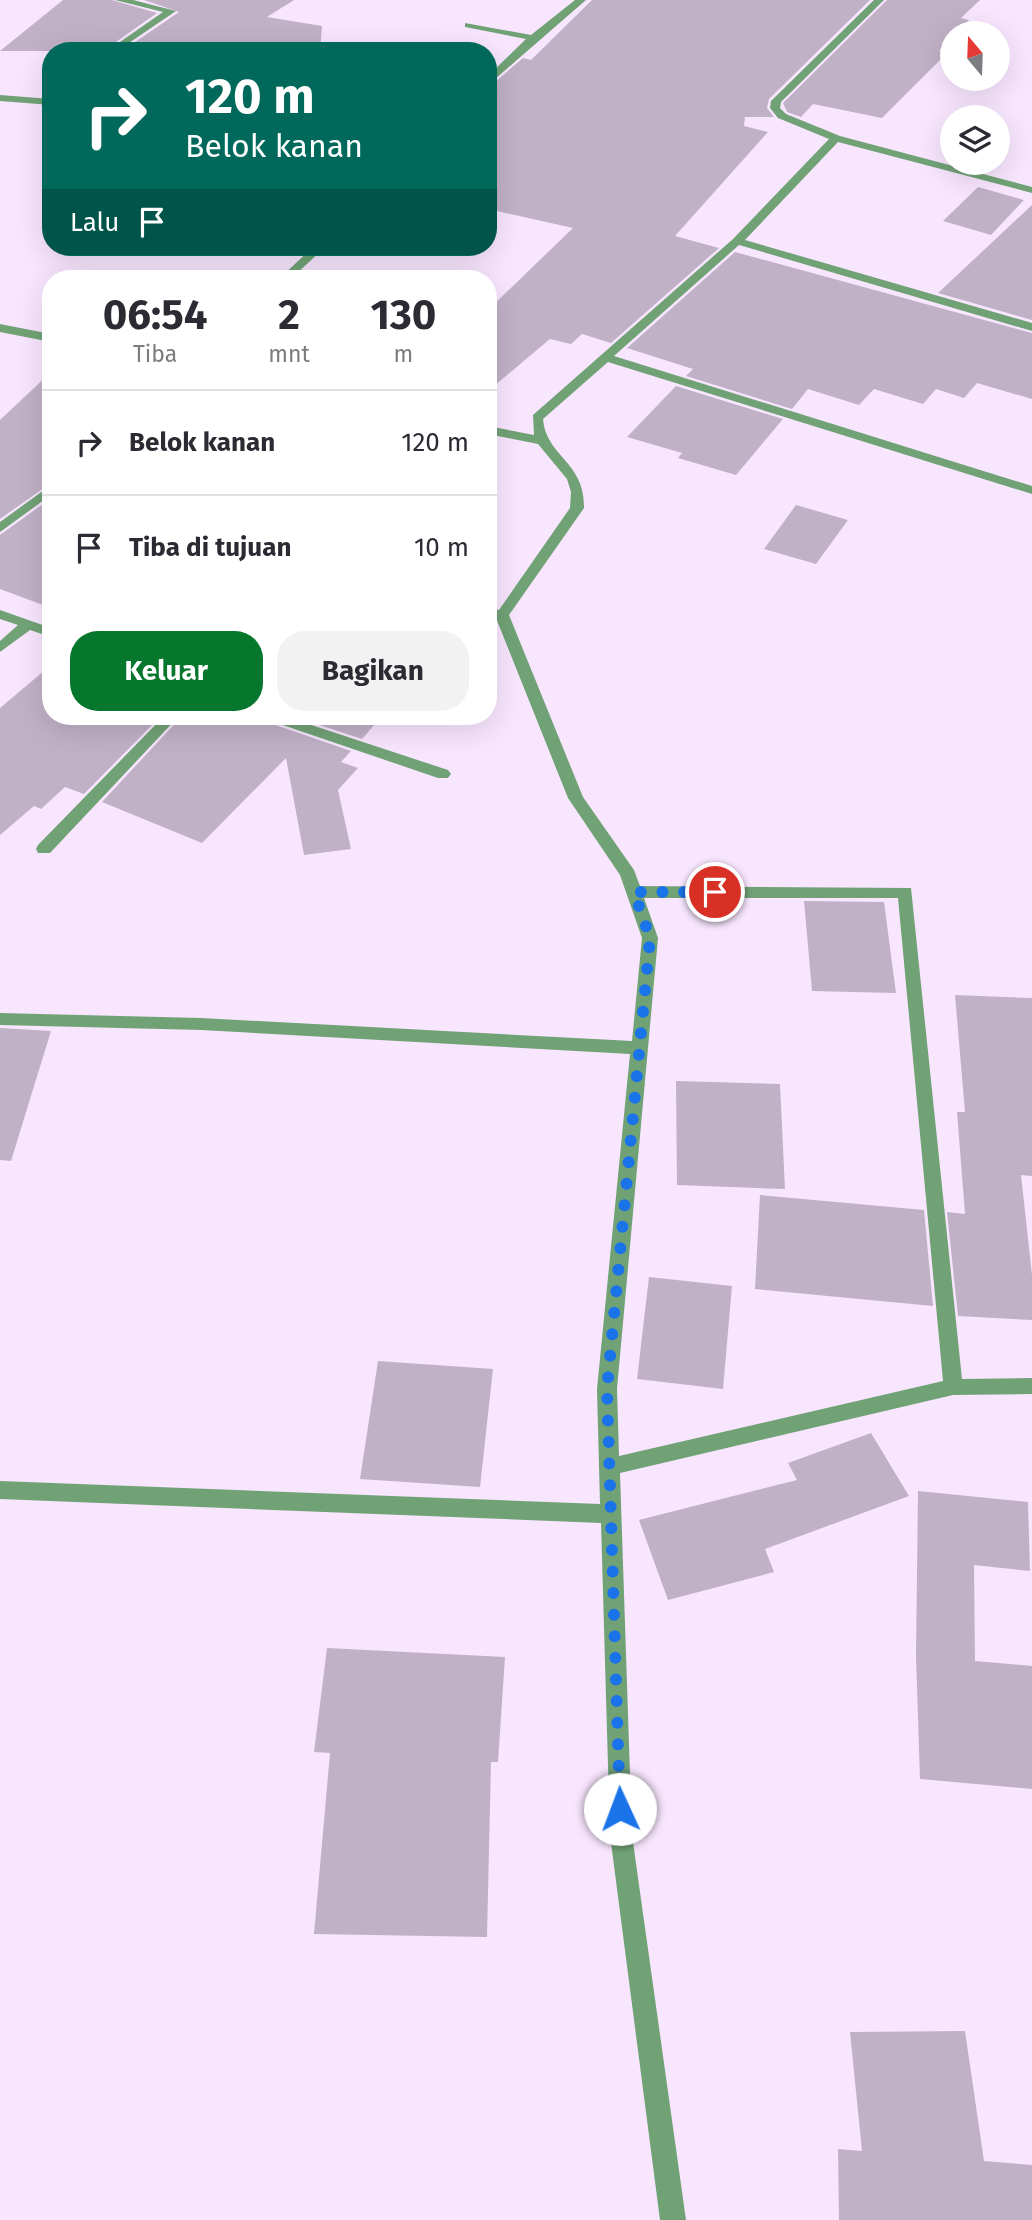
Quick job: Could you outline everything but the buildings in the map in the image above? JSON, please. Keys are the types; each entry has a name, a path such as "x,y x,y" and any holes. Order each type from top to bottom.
{"street":[{"path":"120,0 171,11 126,42"},
{"path":"497,73 533,38 581,0"},
{"path":"880,0 776,101 775,108 782,116 836,138 1032,190"},
{"path":"468,25 533,38"},
{"path":"0,98 42,101"},
{"path":"497,610 577,508 580,491 575,478 543,441 536,424 543,410 607,358 737,241 836,138"},
{"path":"737,241 1032,327"},
{"path":"295,270 309,256"},
{"path":"0,328 42,336"},
{"path":"607,358 1032,490"},
{"path":"497,432 543,441"},
{"path":"0,528 42,496"},
{"path":"0,614 42,629"},
{"path":"497,618 576,798 628,874 650,938 607,1389 621,1835 673,2220"},
{"path":"0,648 28,624"},
{"path":"44,849 163,725"},
{"path":"297,725 443,774"},
{"path":"634,892 905,892 953,1387"},
{"path":"0,1019 201,1024 640,1048"},
{"path":"609,1467 953,1387 1032,1386"},
{"path":"0,1490 611,1514"}],"route":[{"path":"620,1809 607,1389 650,938 634,892 715,892"}]}
